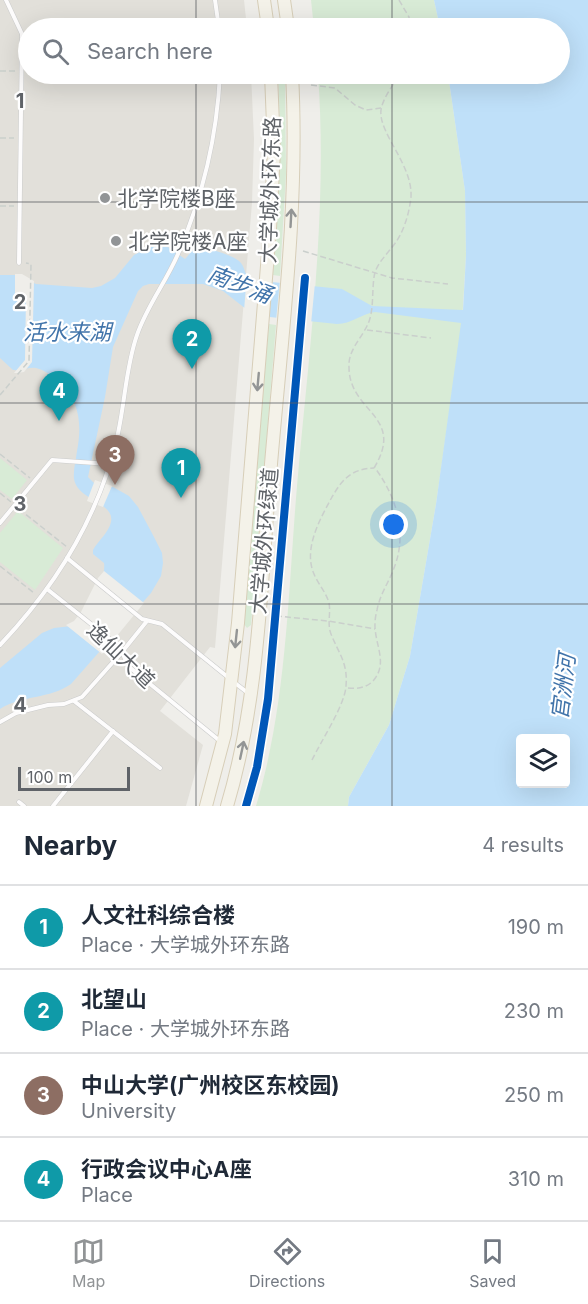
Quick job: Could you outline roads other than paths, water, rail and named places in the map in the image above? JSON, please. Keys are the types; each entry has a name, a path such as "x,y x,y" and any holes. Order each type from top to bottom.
{"main road":[{"path":"264,0 266,18"},
{"path":"284,0 287,18"},
{"name":"大学城外环东路","path":"206,806 223,743 232,681 267,275 273,180 272,84"},
{"name":"大学城外环东路","path":"226,806 240,756 250,695 287,276 293,174 292,84"}],"lane":[{"path":"6,0 18,24"},
{"path":"215,0 218,18"},
{"path":"19,263 22,84"},
{"path":"0,645 47,589 67,558 103,483 124,408 134,344 147,311 177,255 196,208 210,159 219,84"},
{"path":"0,524 51,460 109,464"},
{"name":"逸仙大道","path":"67,558 136,614 147,621 162,624 250,695"},
{"name":"逸仙大道","path":"47,589 113,642 122,652 130,668 223,743"},
{"path":"0,722 16,713 74,701 85,694 147,621"},
{"path":"74,701 160,768"},
{"path":"53,806 112,731"},
{"path":"19,802 24,806"}],"water":[{"path":"434,0 588,0 588,806 348,806 349,797 389,725 410,656 436,504 461,323 375,312 337,324 260,316 246,309 223,291 203,284 143,286 138,291 113,347 88,477 94,483 113,487 129,496 138,507 162,553 161,576 151,593 71,684 63,689 17,701 0,709 0,668 42,633 54,628 72,626 93,596 102,579 104,563 93,554 93,550 108,529 111,515 102,505 82,492 74,479 79,423 78,414 67,390 43,370 33,368 13,370 0,358 0,275 17,275 36,284 92,288 115,278 134,255 150,247 168,247 185,259 199,248 219,252 238,260 251,280 342,289 372,306 463,310 466,255 465,191 449,84 570,84 570,18 438,18"}],"place":[{"name":"北学院楼B座","path":"105,198"},
{"name":"北学院楼A座","path":"116,241"},
{"name":"北望山","path":"192,369"},
{"name":"行政会议中心A座","path":"59,421"},
{"name":"中山大学(广州校区东校园)","path":"115,485"},
{"name":"人文社科综合楼","path":"181,498"}],"water label":[{"name":"南步涌","path":"240,284"},
{"name":"活水来湖","path":"67,332"},
{"name":"官洲河","path":"563,687"}]}
